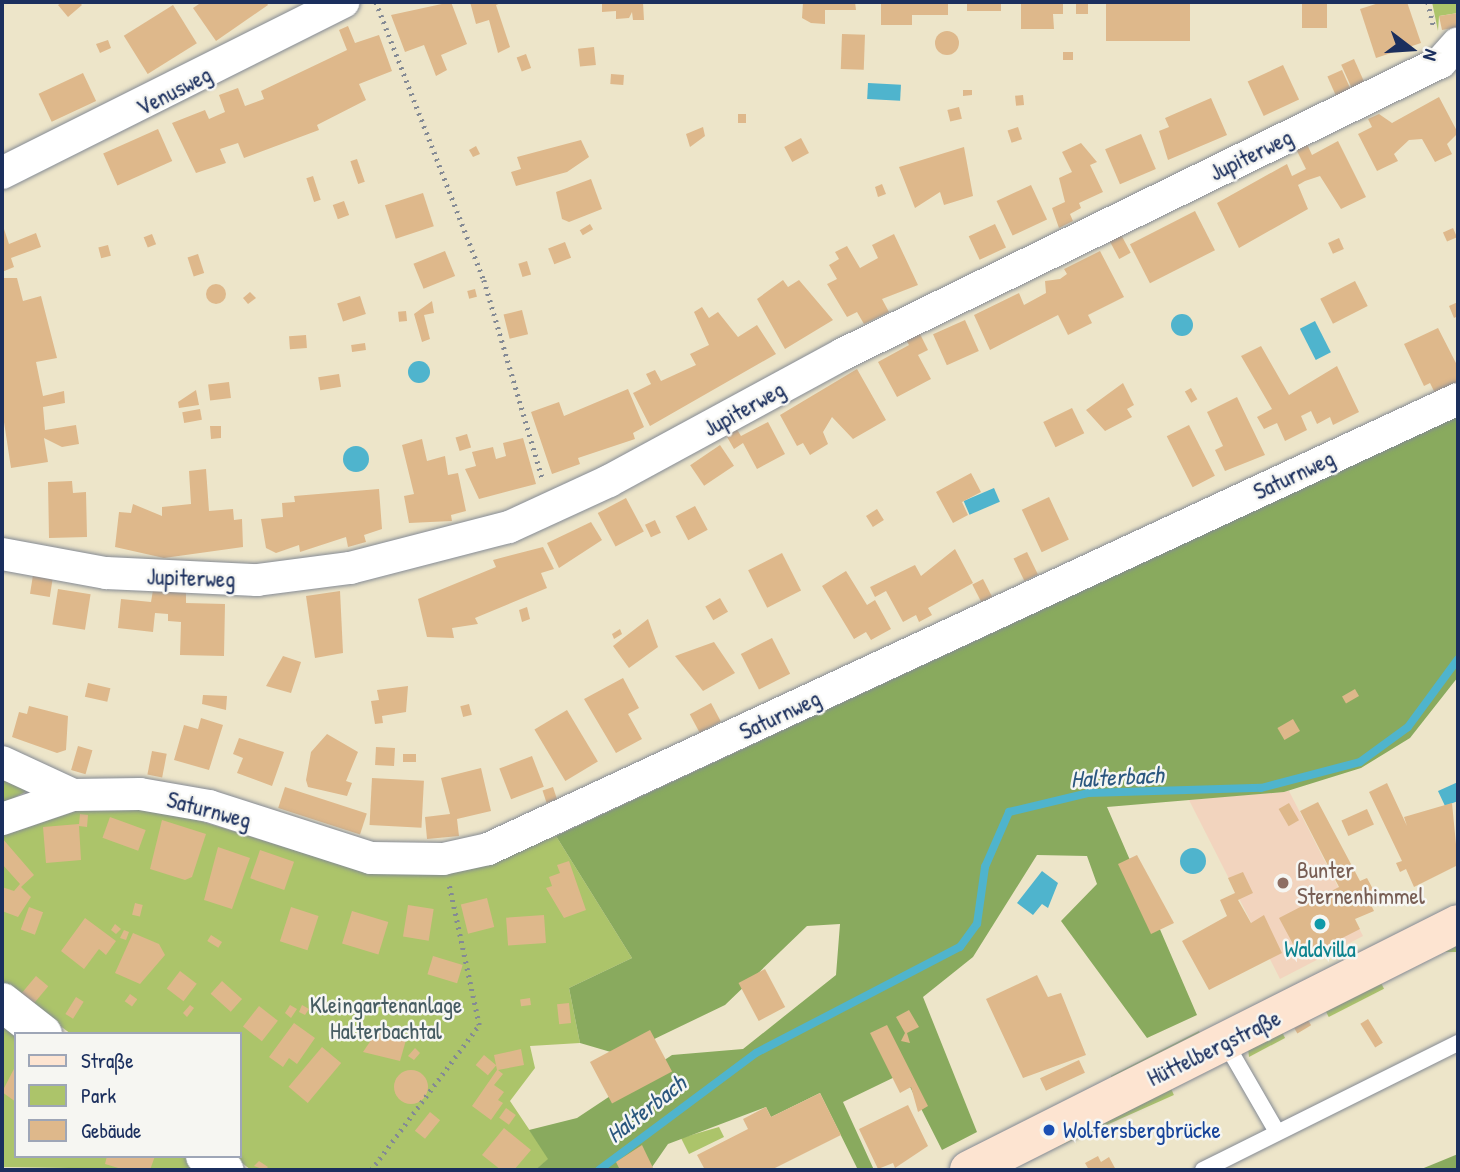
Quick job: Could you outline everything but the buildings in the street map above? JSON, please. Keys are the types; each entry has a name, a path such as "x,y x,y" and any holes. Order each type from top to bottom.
{"main road":[{"name":"Hüttelbergstraße","path":"969,1170 1458,924"}],"street":[{"name":"Venusweg","path":"2,173 344,2"},
{"name":"Jupiterweg","path":"2,554 166,578 301,577 445,548 552,508 842,354 1452,56"},
{"name":"Saturnweg","path":"2,819 73,795 178,799 371,858 443,859 488,849 1458,399"},
{"name":"Saturnweg","path":"2,762 73,795"},
{"path":"2,1002 40,1032"},
{"path":"208,1158 224,1170"}],"lane":[{"path":"1225,1042 1277,1132"},
{"path":"1203,1170 1458,1043"}],"path":[{"path":"376,2 484,280 552,508"},
{"path":"371,1170 479,1025 446,872"}],"shaded area":[{"name":"Bunter Sternenhimmel","path":"1289,791 1363,936 1280,979 1189,800"}],"green space":[{"path":"1432,2 1458,2 1458,13 1439,16 1438,31"},
{"path":"1458,416 1458,677 1410,738 1361,768 1284,792 1107,807 1197,1015 1147,1038 1061,921 1097,884 1087,856 1037,855 973,957 923,997 977,1132 942,1150 903,1073 843,1102 874,1170 858,1170 820,1093 771,1117 766,1107 668,1144 650,1170 535,1170 548,1159 529,1130 577,1118 672,1055 743,1049 836,975 840,924 807,926 725,1005 621,1055 580,1043 569,988 632,958 556,836"},
{"path":"2,777 29,790 2,804"},
{"name":"Kleingartenanlage Halterbachtal","path":"155,807 339,864 492,861 556,836 632,958 569,988 580,1043 530,1046 535,1068 510,1101 549,1159 535,1170 251,1170 236,1158 242,1158 242,1032 68,1032 2,982 2,836 79,810"},
{"path":"1396,939 1458,939 1458,952 1396,952"},
{"path":"1379,979 1384,989 1329,1017 1324,1007"},
{"path":"2,1014 15,1032 14,1158 191,1158 206,1170 2,1167"},
{"path":"1280,1028 1285,1038 1249,1057 1248,1049"},
{"path":"1199,1031 1202,1037 1114,1082 1111,1076"},
{"path":"1169,1084 1174,1095 1046,1152 1041,1141"},
{"path":"719,1127 724,1137 689,1154 681,1138"},
{"path":"1458,1154 1458,1170 1419,1170"}],"water":[{"path":"868,83 901,85 900,101 867,99"},
{"path":"1182,314 1190,317 1193,325 1190,333 1182,336 1174,333 1171,325 1174,317"},
{"path":"1315,321 1331,352 1316,360 1300,329"},
{"path":"415,361 423,361 430,368 430,376 423,383 415,383 408,376 408,368"},
{"path":"356,446 365,450 369,459 365,468 356,472 347,468 343,459 347,450"},
{"path":"994,488 1000,502 969,515 964,501"},
{"path":"1458,782 1458,801 1445,806 1438,791"},
{"path":"1193,848 1202,852 1206,861 1202,870 1193,874 1184,870 1180,861 1184,852"},
{"path":"1042,871 1058,883 1048,908 1042,904 1033,915 1017,903"}],"waterway":[{"name":"Halterbach","path":"599,1170 756,1053 960,947 977,924 985,867 1009,812 1088,793 1261,788 1360,762 1408,727 1458,659"}],"place":[{"name":"Bunter Sternenhimmel","path":"1283,883"},
{"name":"Waldvilla","path":"1320,924"},
{"name":"Wolfersbergbrücke","path":"1049,1130"}]}
